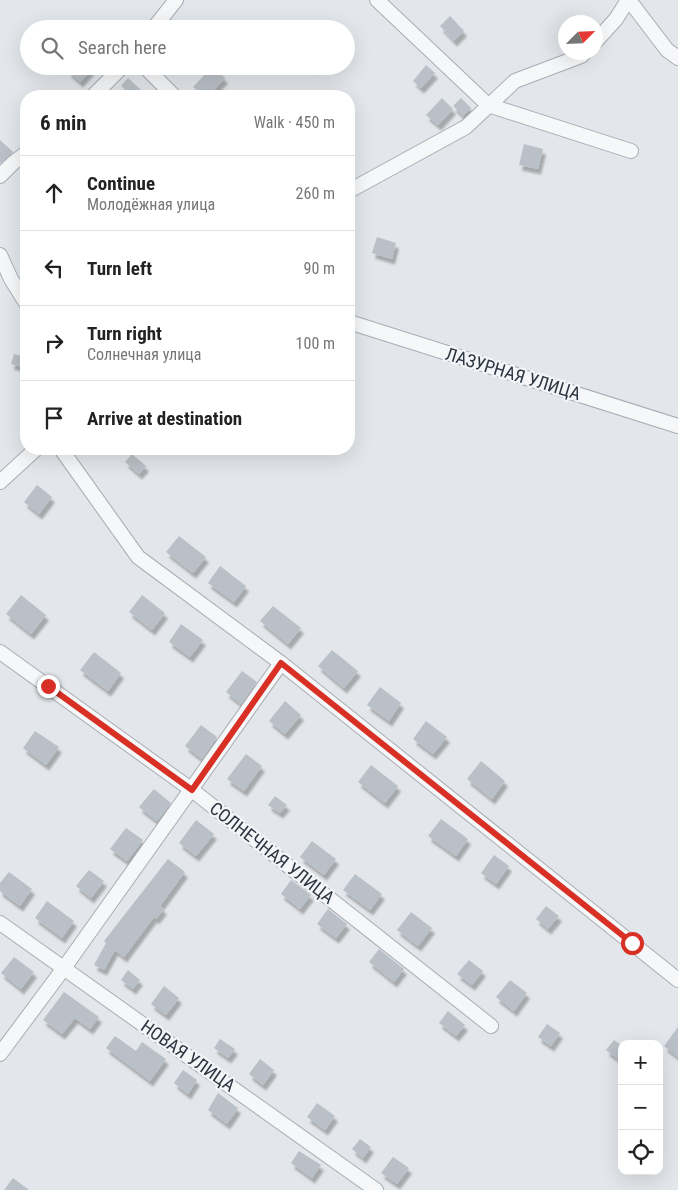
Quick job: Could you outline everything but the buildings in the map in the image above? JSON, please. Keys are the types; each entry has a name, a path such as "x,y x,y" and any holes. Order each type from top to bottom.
{"street":[{"path":"160,20 176,0"},
{"path":"377,0 488,105 631,151"},
{"path":"603,33 616,19 628,0 661,43 678,58"},
{"path":"355,187 466,127 515,81 570,60"},
{"path":"99,90 114,75"},
{"path":"153,75 168,90"},
{"path":"0,176 20,158"},
{"path":"0,255 10,279 20,294"},
{"name":"ЛАЗУРНАЯ УЛИЦА","path":"355,324 678,426"},
{"path":"0,482 29,455"},
{"path":"65,455 138,557 281,663 678,980"},
{"name":"СОЛНЕЧНАЯ УЛИЦА","path":"0,652 192,790 490,1026"},
{"path":"0,1054 192,790 281,663"},
{"name":"НОВАЯ УЛИЦА","path":"0,923 361,1185 376,1190"}],"route":[{"path":"48,686 192,790 281,663 632,943"}]}
